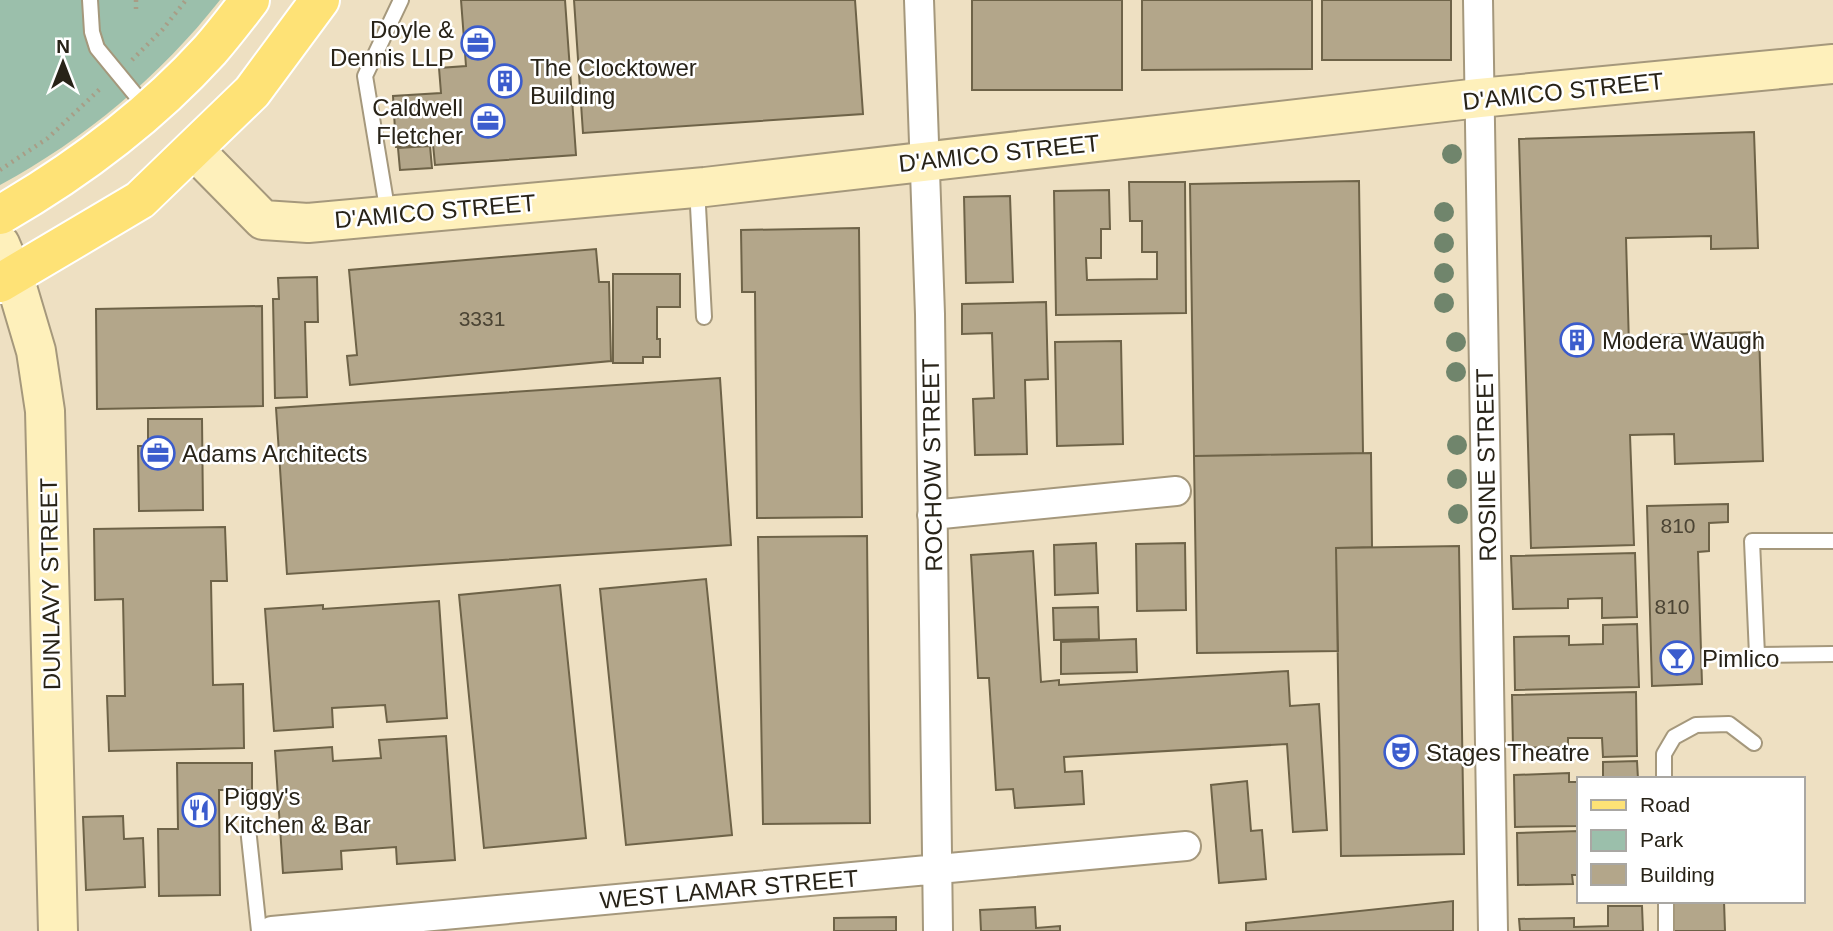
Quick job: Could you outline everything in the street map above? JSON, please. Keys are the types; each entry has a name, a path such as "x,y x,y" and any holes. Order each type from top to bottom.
{"main road":[{"path":"0,215 99,152 148,111 210,50 250,0"},
{"path":"5,268 140,200 252,92 320,0"}],"street":[{"name":"ROCHOW STREET","path":"919,0 926,161 938,931"},
{"name":"ROSINE STREET","path":"1478,0 1493,931"},
{"name":"D'AMICO STREET","path":"194,150 263,220 308,223 697,187 1479,98 1833,64"},
{"name":"DUNLAVY STREET","path":"5,268 36,351 45,411 58,931"},
{"path":"932,515 1176,491"},
{"name":"WEST LAMAR STREET","path":"272,931 1186,846"}],"lane":[{"path":"90,0 92,32 97,48 148,111"},
{"path":"388,216 365,76 401,0"},
{"path":"697,187 704,317"},
{"path":"1833,541 1752,541 1757,655 1833,654"},
{"path":"1664,777 1664,754 1674,737 1696,725 1729,724 1754,743"},
{"path":"248,828 259,931"},
{"path":"1666,903 1666,931"}],"path":[{"path":"136,0 136,13"},
{"path":"134,58 163,29 184,1"},
{"path":"0,170 48,138 106,85"}],"green space":[{"path":"0,0 220,0 172,55 119,104 62,147 0,185"}],"building":[{"name":"The Clocktower Building","path":"461,0 565,0 576,155 435,165 433,144 396,147 393,96 441,93 439,68 466,66"},
{"path":"574,0 855,0 863,114 583,133"},
{"path":"972,0 1122,0 1122,90 972,90"},
{"path":"1142,0 1312,0 1312,69 1142,70"},
{"path":"1322,0 1451,0 1451,60 1322,60"},
{"name":"Modera Waugh","path":"1754,132 1758,248 1711,249 1711,236 1626,238 1629,346 1659,346 1659,335 1759,332 1763,461 1675,464 1674,434 1630,435 1634,545 1531,548 1519,139"},
{"path":"430,146 432,168 400,170 398,148"},
{"path":"1359,181 1363,453 1194,456 1190,184"},
{"path":"1129,182 1185,182 1186,313 1056,315 1054,191 1109,190 1110,229 1101,229 1101,258 1086,258 1087,280 1157,279 1157,252 1142,252 1142,221 1130,221"},
{"path":"1010,196 1013,282 966,283 964,197"},
{"path":"859,228 862,517 757,518 755,292 742,292 741,230"},
{"path":"596,249 599,282 609,282 611,361 350,385 347,356 357,355 349,270"},
{"path":"613,274 680,274 680,307 657,307 660,357 643,357 643,363 613,363"},
{"path":"317,277 318,322 305,322 307,397 275,398 273,299 279,299 278,278"},
{"path":"1046,302 1048,379 1025,380 1027,454 975,455 973,399 994,398 992,333 962,334 962,304"},
{"path":"262,306 263,406 97,409 96,309"},
{"path":"1121,341 1123,444 1057,446 1055,342"},
{"path":"720,378 731,545 287,574 276,408"},
{"path":"148,419 202,419 203,510 139,511 138,446 148,446"},
{"path":"1371,453 1372,547 1336,548 1338,651 1197,653 1194,456"},
{"path":"1728,504 1728,522 1709,523 1709,551 1698,552 1702,684 1652,686 1647,506"},
{"path":"225,527 227,581 211,581 213,685 243,684 244,748 109,751 107,696 125,696 123,599 95,600 94,529"},
{"path":"867,536 870,823 763,824 758,537"},
{"path":"1096,543 1098,593 1055,595 1054,545"},
{"path":"1185,543 1186,610 1137,611 1136,544"},
{"name":"Stages Theatre","path":"1459,546 1464,854 1341,856 1336,548"},
{"path":"1033,551 1041,682 1059,680 1059,685 1288,671 1290,706 1319,704 1327,830 1293,832 1287,744 1064,757 1065,772 1082,771 1084,804 1015,808 1013,789 996,790 989,678 978,678 971,555"},
{"path":"1635,553 1637,617 1602,618 1602,598 1568,599 1568,608 1513,609 1511,556"},
{"path":"706,579 732,835 626,845 600,589"},
{"path":"560,585 586,838 484,848 459,595"},
{"path":"439,601 447,718 387,722 385,705 332,708 333,727 274,731 265,609 323,605 323,609"},
{"path":"1098,607 1099,639 1054,640 1053,608"},
{"path":"1637,624 1639,687 1515,690 1514,637 1569,636 1569,645 1603,644 1603,625"},
{"path":"1136,639 1137,672 1061,674 1061,642"},
{"path":"1636,692 1637,756 1603,757 1602,738 1568,738 1568,747 1513,748 1512,695"},
{"path":"446,736 455,860 397,864 396,847 341,851 342,869 283,873 275,751 332,747 333,761 381,758 379,740"},
{"path":"1637,761 1638,777 1603,777 1603,762"},
{"name":"Piggy's Kitchen & Bar","path":"177,763 252,763 252,790 219,790 220,895 159,896 158,829 178,829"},
{"path":"1569,773 1569,782 1577,782 1577,826 1515,827 1514,775"},
{"path":"1247,781 1251,831 1262,830 1266,879 1219,883 1211,785"},
{"path":"123,816 124,839 143,838 145,887 86,890 83,817"},
{"path":"1577,831 1577,875 1572,875 1573,884 1518,885 1517,833"},
{"path":"1453,901 1453,931 1246,931 1246,923"},
{"path":"1673,903 1724,903 1725,931 1673,931"},
{"path":"1608,906 1642,906 1643,931 1520,931 1519,919 1574,918 1574,927 1608,926"},
{"path":"1035,907 1036,928 1060,926 1060,931 981,931 980,910"},
{"path":"896,917 896,931 834,931 834,918"}],"place":[{"name":"Doyle & Dennis LLP","path":"478,43"},
{"name":"The Clocktower Building","path":"505,81"},
{"name":"Caldwell Fletcher","path":"488,121"},
{"name":"Modera Waugh","path":"1577,340"},
{"name":"Adams Architects","path":"158,453"},
{"name":"Pimlico","path":"1677,658"},
{"name":"Stages Theatre","path":"1401,752"},
{"name":"Piggy's Kitchen & Bar","path":"199,810"}]}
